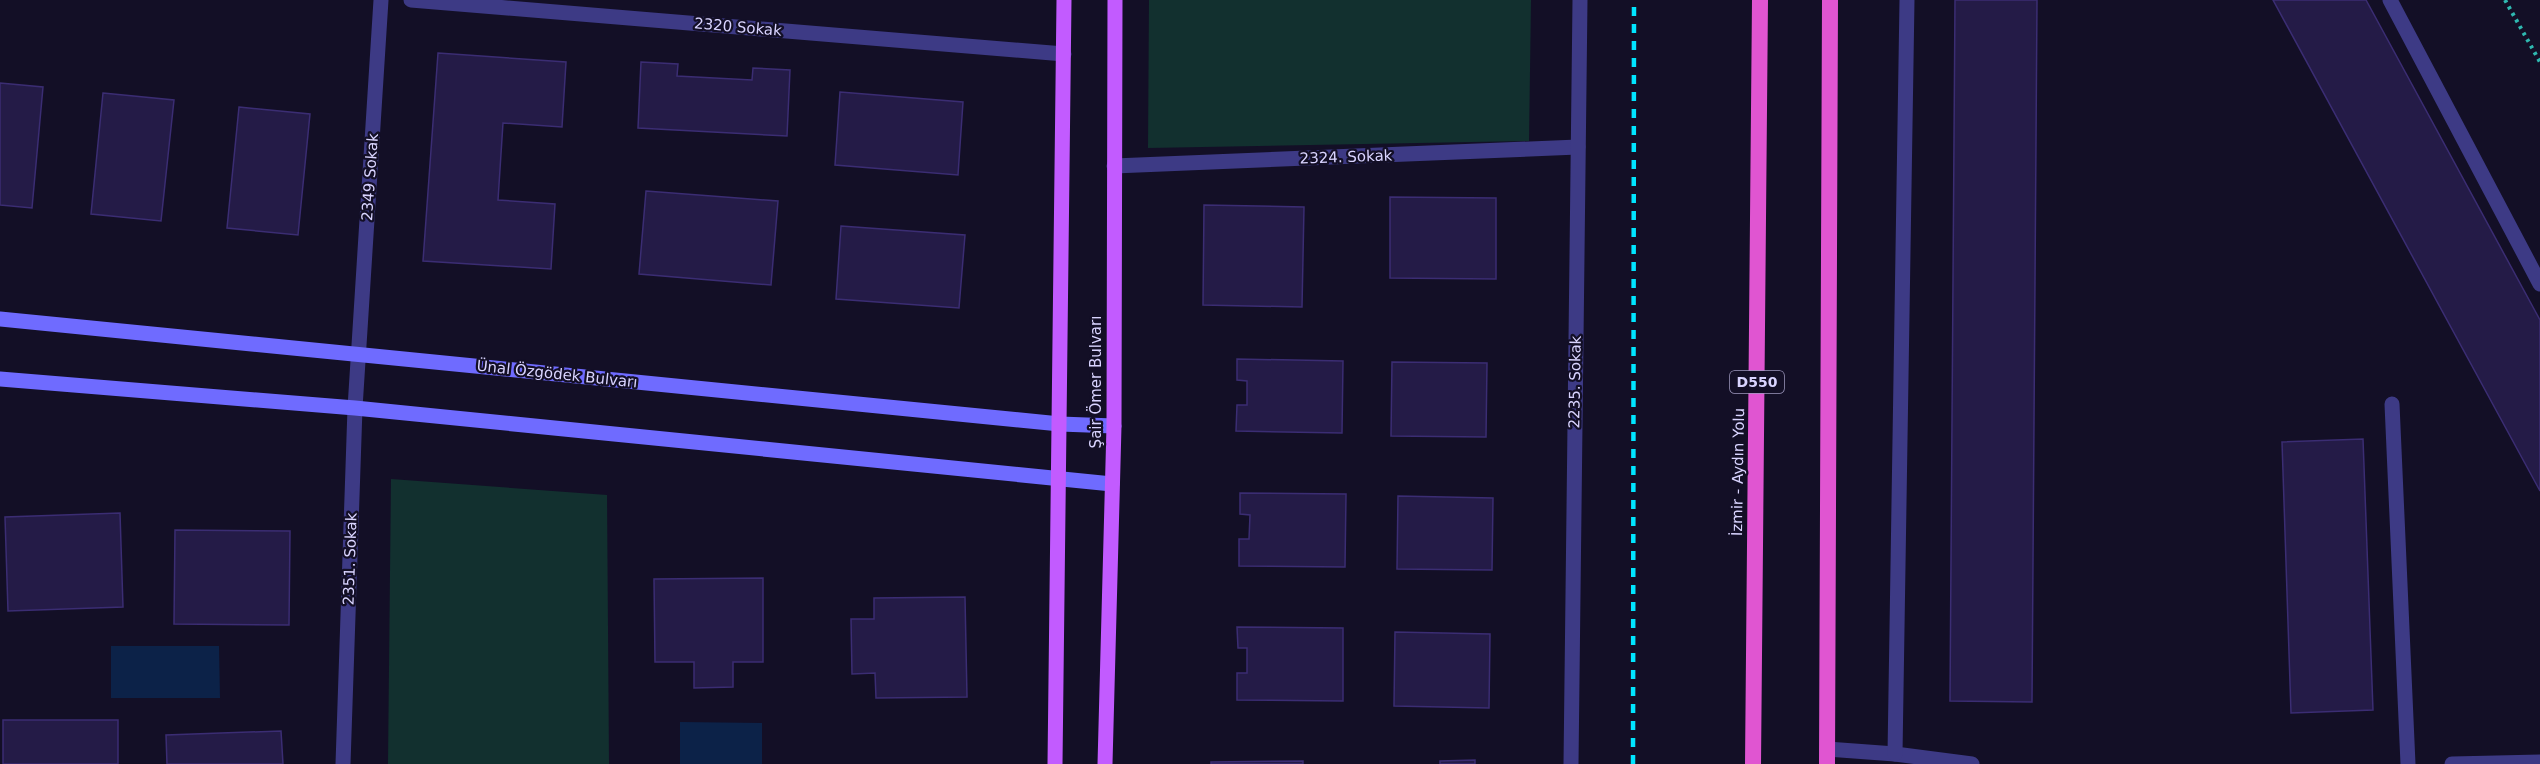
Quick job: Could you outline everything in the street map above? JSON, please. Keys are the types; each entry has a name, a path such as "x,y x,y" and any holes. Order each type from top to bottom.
{"highway":[{"name":"İzmir - Aydın Yolu","path":"1753,764 1761,0"},
{"path":"1827,757 1830,0"}],"main road":[{"path":"1055,764 1064,0"},
{"name":"Şair Ömer Bulvarı","path":"1105,764 1114,426 1115,0"},
{"name":"Ünal Özgödek Bulvarı","path":"0,319 1060,424 1114,426"},
{"path":"0,378 356,408 1112,484"}],"street":[{"name":"2349 Sokak","path":"358,354 381,0"},
{"name":"2320 Sokak","path":"411,0 1064,54"},
{"name":"2235. Sokak","path":"1571,764 1580,0"},
{"path":"1895,754 1907,0"},
{"path":"2390,0 2540,284"},
{"name":"2324. Sokak","path":"1114,166 1578,147"},
{"name":"2351. Sokak","path":"343,764 358,354"},
{"path":"2392,404 2408,764"},
{"path":"1827,757 1895,754 1972,764"},
{"path":"2452,764 2540,762"}],"path":[{"path":"2505,0 2540,62"}],"green space":[{"path":"1149,0 1531,0 1529,141 1148,148"},
{"path":"391,479 607,495 609,764 388,764"}],"water":[{"path":"111,646 219,646 220,698 111,698"},
{"path":"680,722 762,723 762,764 680,764"}],"building":[{"path":"1955,0 2037,0 2032,702 1950,701"},
{"path":"2273,0 2366,0 2540,320 2540,491"},
{"path":"438,53 566,62 562,127 503,123 498,200 555,204 551,269 423,261"},
{"path":"641,62 678,64 677,76 752,80 753,68 790,70 787,136 638,128"},
{"path":"0,83 43,87 32,208 0,205"},
{"path":"840,92 963,102 958,175 835,165"},
{"path":"103,93 174,100 161,221 91,214"},
{"path":"239,107 310,114 298,235 227,228"},
{"path":"646,191 778,201 771,285 639,274"},
{"path":"1390,197 1496,198 1496,279 1390,278"},
{"path":"1204,205 1304,207 1302,307 1203,305"},
{"path":"841,226 965,235 959,308 836,299"},
{"path":"1237,359 1343,361 1342,433 1236,431 1237,405 1247,405 1247,381 1237,380"},
{"path":"1392,362 1487,363 1486,437 1391,436"},
{"path":"2363,439 2373,710 2291,713 2282,442"},
{"path":"1240,493 1346,494 1345,567 1239,566 1239,539 1249,539 1250,515 1240,514"},
{"path":"1398,496 1493,498 1492,570 1397,569"},
{"path":"120,513 123,607 8,611 5,517"},
{"path":"175,530 290,531 289,625 174,624"},
{"path":"763,578 763,662 733,662 733,687 694,688 694,662 655,662 654,579"},
{"path":"965,597 967,697 876,698 875,673 852,674 851,619 874,619 874,598"},
{"path":"1237,627 1343,628 1343,701 1237,700 1237,673 1247,673 1247,648 1238,648"},
{"path":"1395,632 1490,634 1489,708 1394,706"},
{"path":"3,720 118,720 118,764 3,764"},
{"path":"281,731 283,764 167,764 166,735"},
{"path":"1475,760 1475,764 1440,764 1440,761"},
{"path":"1303,761 1303,764 1211,764 1211,762"}],"railway":[{"path":"1633,764 1634,0"}]}
